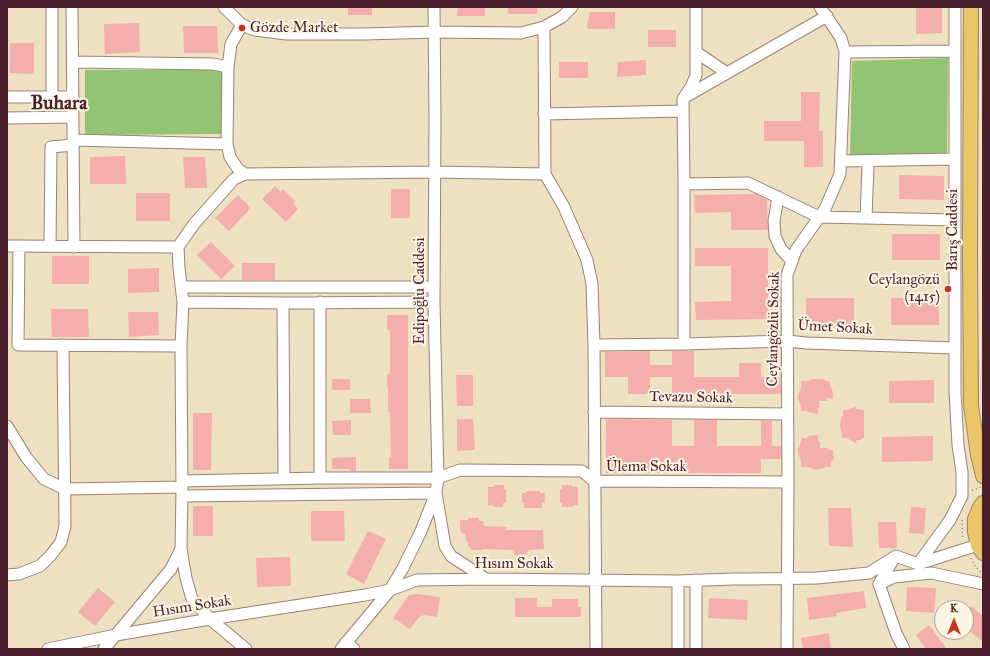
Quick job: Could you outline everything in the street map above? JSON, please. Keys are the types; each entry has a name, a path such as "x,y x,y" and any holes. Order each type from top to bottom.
{"main road":[{"name":"Barış Caddesi","path":"972,7 970,253 971,405 978,455 983,476"},
{"path":"981,549 975,532 975,519 983,502"}],"street":[{"path":"52,7 52,97"},
{"path":"72,7 74,246"},
{"path":"224,7 242,25 255,30 286,34 435,32 521,33 544,27 562,17 572,7"},
{"name":"Edipoğlu Caddesi","path":"347,647 390,590 403,568 421,532 436,493 438,478 434,302 434,7"},
{"path":"684,344 683,98 691,87 696,75 696,7"},
{"name":"Ceylangözlü Sokak","path":"787,649 787,275 796,250 825,209 840,174 841,161 845,52 841,38 820,7"},
{"path":"918,564 950,520 962,496 962,472 958,445 955,392 955,7"},
{"path":"683,98 827,16"},
{"path":"242,25 231,44 228,67 227,144 230,157 238,169 245,174"},
{"path":"544,27 545,174 564,207 587,260 592,284 594,345 596,649"},
{"path":"845,52 955,51"},
{"path":"696,52 728,73"},
{"path":"73,62 213,64 228,67"},
{"path":"7,97 73,97"},
{"path":"544,114 683,111"},
{"path":"7,118 73,117"},
{"path":"50,246 50,147 73,143 227,144"},
{"path":"841,161 955,159"},
{"path":"866,218 867,161"},
{"path":"246,649 210,619 192,599 186,578 181,549 181,346 183,302 178,246 194,224 234,179 245,174 435,172 545,174"},
{"path":"684,184 748,183 819,217 955,220"},
{"path":"778,197 774,221 775,236 781,249 792,261"},
{"path":"7,246 178,246"},
{"path":"19,246 18,345 181,346"},
{"path":"181,287 434,288"},
{"path":"183,302 434,302"},
{"path":"320,302 320,478"},
{"path":"283,303 284,479"},
{"name":"Ümet Sokak","path":"594,345 787,341 806,343 955,348"},
{"path":"7,576 19,574 40,566 61,542 65,526 63,345"},
{"name":"Tevazu Sokak","path":"594,412 788,414"},
{"path":"7,426 26,456 44,478 65,489 182,488 436,493 445,546 452,556 486,579"},
{"name":"Ülema Sokak","path":"182,488 284,479 438,478 460,470 582,471 594,481 788,482"},
{"path":"104,649 171,569 181,549"},
{"path":"879,584 896,556 918,564 981,549"},
{"name":"Hısım Sokak","path":"48,649 116,635 365,595 390,590 417,580 486,579 678,581 816,578 869,573 896,556"},
{"path":"879,584 894,577 932,573 983,584"},
{"path":"696,580 696,649"},
{"path":"678,581 678,649"},
{"path":"879,584 896,633 904,649"}],"green space":[{"path":"948,58 947,154 850,155 852,61"},
{"path":"85,70 223,70 224,134 85,135"}],"building":[{"path":"348,7 372,7 372,15 348,15"},
{"path":"458,7 485,7 485,16 457,16"},
{"path":"508,7 537,7 537,14 508,14"},
{"path":"916,7 942,7 942,33 916,34"},
{"path":"590,12 615,12 615,29 588,29 587,26"},
{"path":"139,23 140,52 105,54 104,24"},
{"path":"183,26 217,26 218,53 184,53"},
{"path":"648,30 676,30 676,47 648,47"},
{"path":"10,43 34,43 34,74 10,73"},
{"path":"646,60 646,75 617,77 618,62"},
{"path":"559,62 588,62 588,78 559,78"},
{"path":"801,92 820,92 819,131 823,131 823,167 804,167 804,141 764,141 764,121 801,121"},
{"path":"125,156 126,184 90,184 90,157"},
{"path":"183,157 205,157 207,188 185,188"},
{"path":"899,175 944,176 944,200 899,199"},
{"path":"275,186 281,192 283,189 295,201 293,203 298,209 286,222 262,199"},
{"path":"391,189 410,189 410,218 391,218"},
{"path":"136,193 170,193 170,221 136,221"},
{"path":"756,194 767,200 768,230 731,230 731,212 695,213 694,195"},
{"path":"238,195 251,208 229,231 215,218"},
{"path":"892,234 940,234 940,260 892,260"},
{"path":"211,242 235,266 221,279 197,255"},
{"path":"695,248 768,248 768,319 696,320 695,302 731,301 731,266 695,266"},
{"path":"52,256 89,256 89,284 52,284"},
{"path":"242,263 275,263 275,280 242,280"},
{"path":"159,268 159,292 128,293 128,269"},
{"path":"806,298 854,298 854,327 806,327"},
{"path":"891,298 939,298 939,325 891,325"},
{"path":"51,309 88,309 89,337 52,337"},
{"path":"128,312 158,312 159,335 129,337"},
{"path":"387,315 408,315 408,469 389,469 389,457 391,457 387,374 390,374 390,330 387,330"},
{"path":"650,351 650,365 672,365 672,351 694,351 694,377 739,377 739,363 761,363 761,377 780,377 781,394 672,394 672,377 650,377 650,394 628,394 628,377 605,377 605,352"},
{"path":"456,375 473,375 473,406 457,406"},
{"path":"332,379 350,379 350,390 332,390"},
{"path":"822,379 830,382 833,392 833,399 827,398 827,401 819,401 818,414 801,411 801,406 798,399 801,381"},
{"path":"934,380 934,403 889,403 889,381"},
{"path":"350,399 370,399 371,413 350,413"},
{"path":"856,406 856,409 864,410 864,438 861,438 861,440 856,440 857,444 847,438 842,438 840,426 843,410 848,410"},
{"path":"193,413 212,413 211,470 193,470"},
{"path":"457,419 473,419 475,450 457,451"},
{"path":"606,419 672,420 672,446 694,446 694,420 717,420 717,446 761,446 761,421 772,421 772,446 781,446 781,459 761,459 761,473 606,473"},
{"path":"351,420 351,435 333,435 332,421"},
{"path":"818,435 820,448 828,448 827,450 833,450 834,458 831,462 831,467 816,470 808,467 801,467 801,460 798,450 802,438"},
{"path":"933,436 933,461 882,462 882,437"},
{"path":"356,457 356,471 349,471 349,469 332,469 332,458"},
{"path":"494,485 504,485 504,489 506,489 506,503 503,503 503,507 493,507 493,505 488,505 488,487 494,487"},
{"path":"562,485 572,485 572,487 578,487 578,505 573,505 573,507 562,507 562,503 560,503 560,489 562,489"},
{"path":"526,491 540,491 540,493 545,493 545,503 542,503 542,508 524,508 524,503 522,503 522,493 526,493"},
{"path":"193,506 213,506 213,536 193,536"},
{"path":"911,507 926,508 924,534 909,533"},
{"path":"828,508 851,508 853,547 829,546"},
{"path":"311,511 344,511 345,541 311,541"},
{"path":"468,518 479,518 479,521 483,521 484,526 507,527 506,530 543,530 544,549 529,550 526,554 514,555 514,550 471,550 471,548 468,547 465,534 460,530 460,520 468,520"},
{"path":"878,522 896,522 897,548 879,548"},
{"path":"368,531 386,539 364,584 346,574"},
{"path":"290,557 291,586 257,587 256,558"},
{"path":"907,587 936,588 934,613 906,611"},
{"path":"98,588 115,602 95,626 78,612"},
{"path":"864,591 866,608 836,613 837,616 809,620 807,598"},
{"path":"418,594 440,597 437,617 424,615 419,617 410,629 393,618 409,595"},
{"path":"515,598 537,598 537,607 552,607 552,599 578,599 578,607 581,607 581,617 515,617"},
{"path":"709,598 748,600 747,620 708,618"},
{"path":"974,608 983,616 983,642 974,635"},
{"path":"929,625 934,632 934,640 940,640 947,649 926,649 916,635"},
{"path":"829,633 831,649 803,649 801,638"}],"place":[{"name":"Gözde Market","path":"242,28"},
{"name":"Ceylangözü (1415)","path":"948,289"}],"district":[{"name":"Buhara","path":"59,104"}]}
